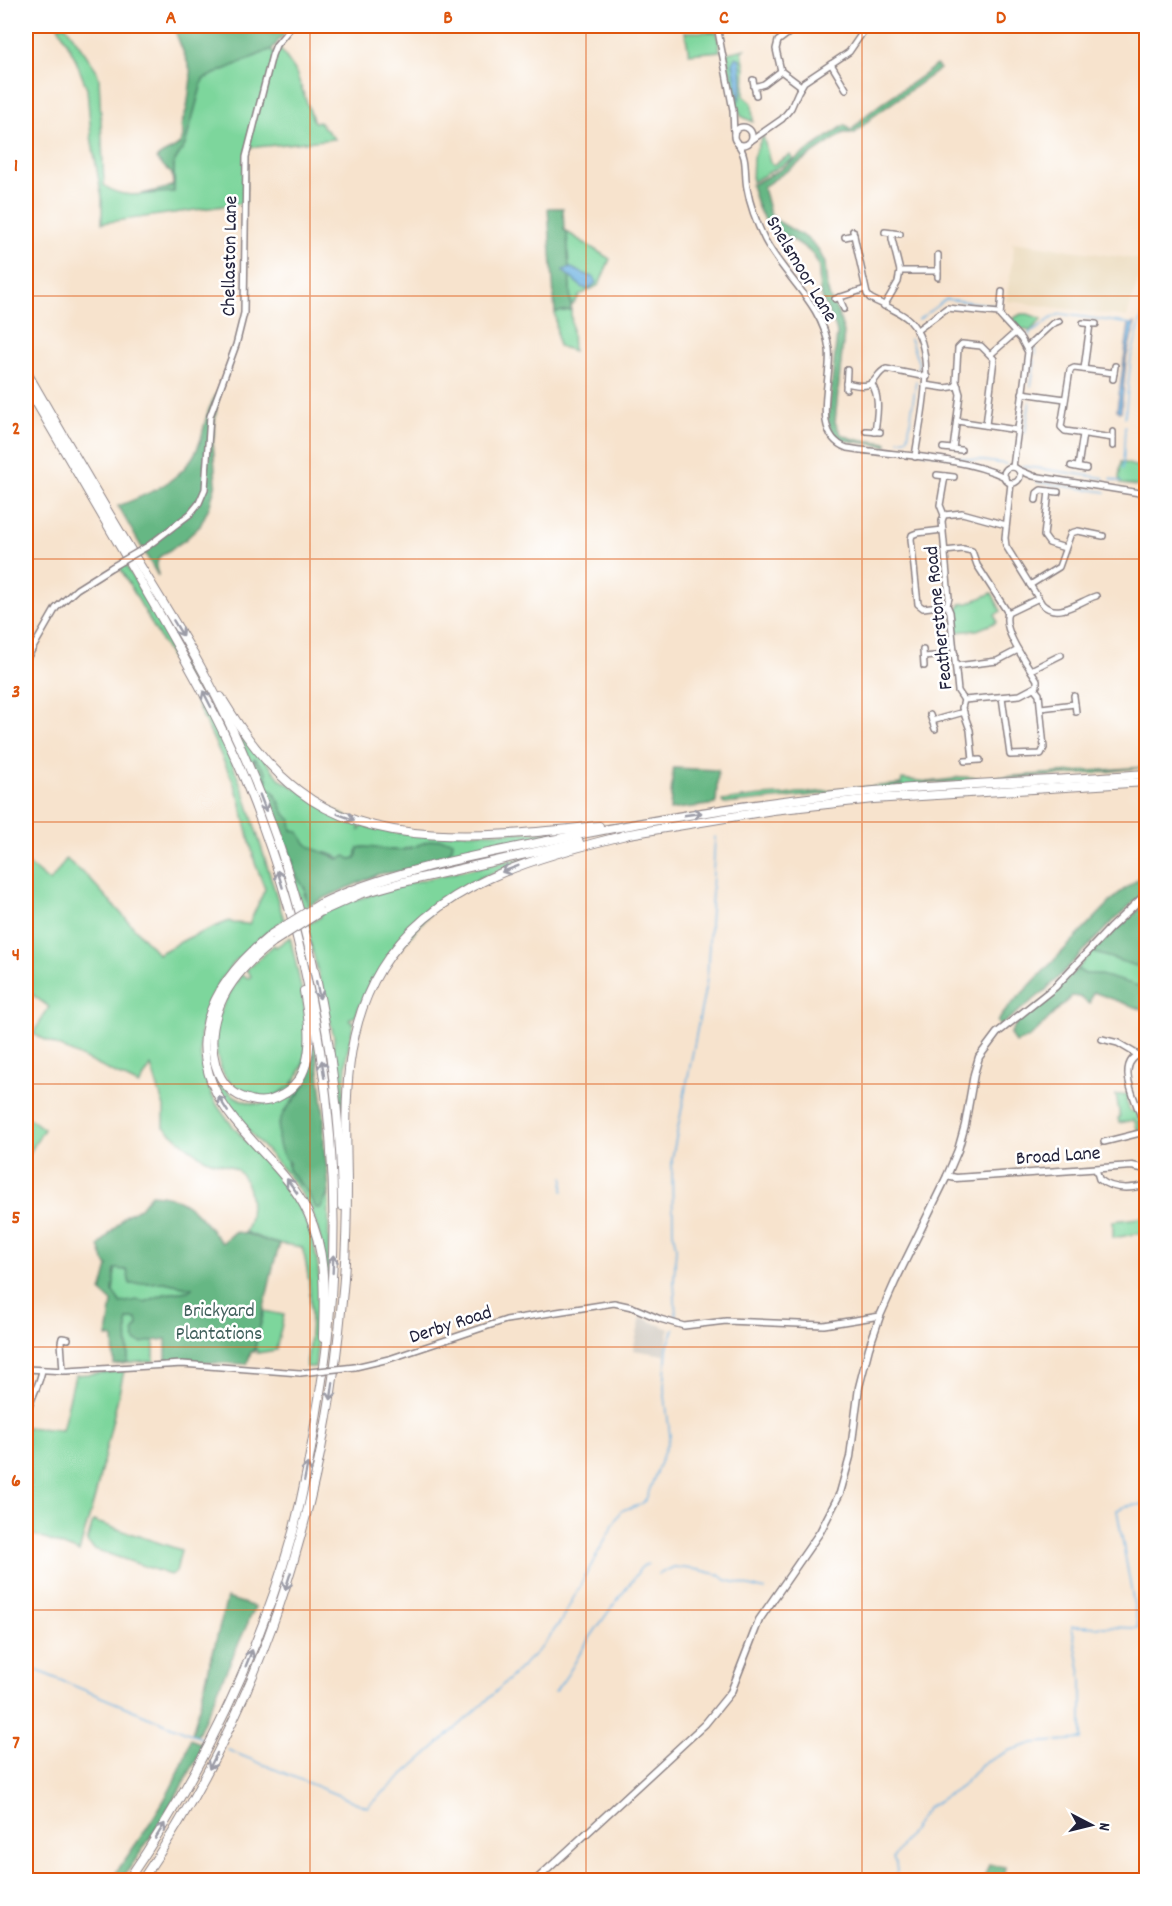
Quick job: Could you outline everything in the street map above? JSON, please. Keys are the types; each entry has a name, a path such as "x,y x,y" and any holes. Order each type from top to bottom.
{"highway":[{"path":"26,371 204,674 243,732 273,768 308,798 357,821 377,827 408,831 466,834 538,832 636,823"},
{"path":"26,386 150,597 213,710 244,778 296,933 320,1050 331,1159 333,1274 328,1340 311,1448 291,1539 268,1608 229,1705 171,1814 128,1881"},
{"path":"204,674 238,744 267,813 298,910 319,997 333,1080 340,1164 342,1237 338,1333"},
{"path":"324,1364 323,1272 320,1247 313,1225 291,1185 223,1104 210,1076 205,1055 207,1020 221,987 242,960 272,938 320,908 358,888 502,850 636,823 874,791 1145,776"},
{"path":"320,908 435,873 553,847 750,814 873,799 1145,776"},
{"path":"142,1881 203,1780 247,1688 278,1610 303,1532 322,1450 338,1333 346,1240 349,1063 360,1013 381,969 410,931 457,895 489,878 532,861 626,835"},
{"path":"272,938 233,982 218,1008 213,1029 213,1055 221,1078 236,1094 255,1101 271,1100 288,1092 298,1080 306,1063 309,1023 297,955 296,933"}],"main road":[{"path":"536,1881 705,1724 731,1692 759,1620 820,1532 840,1493 852,1448 861,1377 880,1316 911,1247 951,1168 963,1134 974,1074 983,1050 997,1033 1054,987 1146,894"},
{"name":"Broad Lane","path":"947,1176 956,1178 1132,1166 1146,1168"},
{"name":"Broad Lane","path":"951,1168 971,1176"}],"street":[{"name":"Chellaston Lane","path":"26,660 56,609 67,597 88,581 148,546 190,514 199,503 205,489 210,416 236,345 244,313 244,177 247,148 274,50 292,26"},
{"path":"717,26 733,110 734,135 738,144 745,146 766,129 777,124 786,115 801,86 817,72 849,51 867,26"},
{"path":"798,26 781,39 777,44 776,53 782,71 801,86"},
{"path":"831,64 846,89"},
{"path":"754,87 764,84 782,71"},
{"path":"753,80 756,94"},
{"path":"733,110 739,121 752,133 752,141"},
{"path":"734,135 740,128 766,129"},
{"name":"Snelsmoor Lane","path":"745,162 752,141"},
{"name":"Snelsmoor Lane","path":"738,144 743,152 747,188 760,228 781,265 813,306 825,333 830,362 825,412 828,431 838,443 847,448 992,471 1005,477"},
{"path":"885,232 900,234"},
{"path":"845,237 853,233 865,289 870,298 904,316 916,331 926,362 927,377 915,457"},
{"path":"884,306 898,282 900,271 892,233"},
{"path":"900,271 938,274 938,255"},
{"path":"844,309 837,298 865,289"},
{"path":"1002,291 999,313 1026,347 1028,356 1010,468 1005,477 1011,483"},
{"path":"916,331 947,308 999,313"},
{"path":"1026,347 1052,324 1059,321"},
{"path":"1084,369 1090,324"},
{"path":"991,354 1015,333"},
{"path":"953,449 960,394 958,348 960,345 981,346 991,354 995,363 986,425"},
{"path":"1113,446 1113,435 1083,434 1062,429 1070,370 1084,369 1113,376 1115,366"},
{"path":"847,370 846,386 864,386 871,383 880,372 886,369 927,377"},
{"path":"866,431 877,432 877,402 871,383"},
{"path":"925,385 945,388 958,386"},
{"path":"1022,393 1065,399"},
{"path":"957,421 1017,430"},
{"path":"1083,434 1075,467 1086,469"},
{"path":"943,448 960,450"},
{"path":"1010,468 1033,476 1146,496"},
{"name":"Snelsmoor Lane","path":"992,471 1010,468"},
{"path":"1019,470 1019,479"},
{"path":"937,475 954,477"},
{"name":"Featherstone Road","path":"945,476 940,505 944,515 943,530 949,598 947,605 950,612 958,691 964,700 1020,695 1035,688"},
{"path":"1011,483 1033,476"},
{"path":"1011,483 1006,546 1037,599 1046,609 1059,611 1096,596"},
{"path":"1036,500 1038,491 1058,492"},
{"path":"1047,491 1044,536 1049,543 1065,548"},
{"path":"944,515 962,513 1006,525"},
{"path":"943,530 914,534 911,537 911,547 918,604 923,608 947,605"},
{"path":"1030,585 1059,567 1069,536 1074,532 1103,536"},
{"path":"945,551 966,549 972,551 977,564 1008,613 1006,620 1018,650 1038,683 1035,688 1039,694 1041,708 1044,751 1041,754 1011,756 1008,753 1002,697"},
{"path":"1008,613 1037,599"},
{"path":"923,650 924,666"},
{"path":"956,666 997,662 1018,650"},
{"path":"924,657 955,654"},
{"path":"1031,670 1061,654"},
{"path":"1074,696 1076,712"},
{"path":"964,700 973,760"},
{"path":"1041,708 1075,704"},
{"path":"932,721 964,712"},
{"path":"930,715 935,729"},
{"path":"965,761 980,760"},
{"path":"1102,1038 1118,1043 1138,1055"},
{"path":"1104,1142 1146,1137 1129,1089 1128,1078 1132,1062 1138,1055 1146,1053"},
{"path":"1096,1169 1099,1179 1107,1184 1127,1188 1146,1185"},
{"name":"Derby Road","path":"26,1369 63,1371 182,1364 300,1372 355,1367 389,1359 506,1320 614,1303 632,1306 660,1319 684,1326 726,1321 824,1325 880,1316"},
{"path":"63,1371 61,1342 62,1338 68,1339"},
{"path":"29,1408 33,1402 34,1390 41,1379 42,1370"}],"shaded area":[{"path":"1012,242 1144,260 1127,317 1006,301 1014,248"},
{"path":"641,1317 669,1329 665,1355 633,1350"}],"green space":[{"path":"58,26 66,26 96,69 99,78 104,185 111,190 137,195 174,191 174,162 185,145 203,79 272,49 274,55 278,46 295,70 314,122 319,122 335,139 247,148 245,203 102,223 102,198 91,136 87,89 75,58"},
{"path":"173,26 291,26 272,49 203,79 185,145 174,162 174,192 142,194 173,185 172,174 156,159 176,147 182,140 181,126 187,108 191,78 190,69"},
{"path":"685,32 717,32 720,51 689,54"},
{"path":"745,49 742,52 745,68 744,96 752,103 753,122 741,116 733,95 727,53"},
{"path":"936,65 940,69 871,118 855,133 844,133 763,187 770,214 808,239 818,249 825,263 827,288 844,332 835,422 841,434 853,439 887,443 887,446 842,440 832,433 828,421 837,334 820,291 818,264 808,250 773,228 765,219 757,205 751,185 778,171 845,125 851,131 870,112"},
{"path":"763,136 770,162 773,165 790,155 793,159 752,182 753,157"},
{"path":"548,208 563,208 564,230 567,232 571,310 555,312"},
{"path":"567,232 610,259 599,285 580,295 571,307"},
{"path":"571,310 573,351 558,346 555,312"},
{"path":"1021,314 1042,319 1030,331 1021,329 1012,319"},
{"path":"218,391 213,442 216,483 210,505 200,526 185,540 159,557 158,576 118,506 144,496 168,482 188,464 201,439 209,409"},
{"path":"1121,462 1146,469 1146,487 1121,484 1119,478"},
{"path":"125,563 198,694 233,765 245,795 284,920 248,949 219,983 202,1024 200,1046 203,1070 217,1105 291,1193 307,1223 317,1258 320,1294 315,1367 306,1367 311,1307 302,1247 270,1242 245,1232 251,1208 246,1183 237,1170 200,1156 164,1127 164,1107 151,1066 139,1085 33,1034 49,1007 26,990 26,862 50,882 66,859 88,877 158,954 188,938 229,921 249,924 265,889 255,863 240,800 232,779 196,702 119,566"},
{"path":"992,593 1001,611 995,615 997,622 977,630 956,632 954,611 960,607 960,604 969,603"},
{"path":"228,714 281,780 359,824 359,830 363,826 397,833 573,832 443,860 452,848 410,847 402,850 382,850 364,847 358,848 356,858 347,859 315,851 298,831 292,830 275,793 266,788 267,778 256,760 250,761"},
{"path":"255,759 266,772 266,787 274,793 291,820 292,830 298,831 307,844 315,850 338,859 346,856 350,859 356,858 358,848 363,847 402,850 438,839 453,841 452,848 443,860 404,871 379,874 309,905 305,889 293,868 293,862 253,761"},
{"path":"1146,767 1095,773 933,783 724,804 722,801 901,784 902,779 929,782 958,777 990,778"},
{"path":"673,768 718,770 716,804 670,810"},
{"path":"279,831 293,862 292,865 306,892 304,893 309,905 303,910"},
{"path":"541,854 482,877 436,906 368,987 355,1017 349,1020 354,1022 347,1054 341,1129 333,1052 334,1037 306,925 321,917 320,914 374,894 429,878"},
{"path":"1146,873 1146,891 1109,925 1046,990 1000,1026 997,1022 1007,1009 1118,894"},
{"path":"1146,903 1146,1011 1068,980 1091,953"},
{"path":"1146,903 1146,969 1093,951"},
{"path":"290,937 300,981 307,1031 304,1060 296,1078 285,1090 271,1097 256,1097 242,1093 229,1082 220,1067 215,1029 222,1007 241,975 249,978 251,976 246,970 274,945 276,947"},
{"path":"1077,969 1085,974 1097,974 1146,988 1146,1011 1093,992 1089,1004 1080,997 1072,996 1029,1038 1015,1043 1010,1034 1018,1021 1045,1000"},
{"path":"309,1006 317,1053 314,1054 303,1087 283,1114 288,1170 307,1192 316,1208 321,1208 329,1192 328,1293 321,1243 309,1207 290,1178 248,1130 223,1096 214,1077 209,1055 216,1074 227,1090 242,1100 262,1104 303,1078"},
{"path":"317,1053 329,1192 321,1208 316,1208 307,1192 288,1170 289,1163 281,1151 278,1138 281,1117 304,1085 314,1054"},
{"path":"1129,1094 1130,1097 1126,1100 1130,1111 1137,1112 1141,1130 1138,1131 1134,1120 1119,1123 1116,1095"},
{"path":"26,1116 44,1129 26,1159"},
{"name":"Brickyard Plantations","path":"151,1194 164,1195 175,1198 192,1209 222,1243 234,1232 280,1244 254,1352 251,1352 247,1364 166,1361 166,1339 141,1343 135,1341 133,1332 138,1325 137,1319 127,1319 128,1363 114,1365 113,1338 107,1337 112,1302 101,1292 108,1266 99,1246 126,1215 140,1208","holes":["115,1269 127,1270 130,1284 164,1282 192,1288 188,1291 165,1294 145,1302 137,1300 121,1303 113,1292"]},
{"path":"1146,1217 1146,1232 1113,1238 1113,1221"},
{"path":"115,1268 127,1270 130,1284 164,1282 193,1288 188,1291 165,1294 145,1302 121,1303 113,1293"},
{"path":"264,1311 284,1315 276,1350 257,1353 257,1350 254,1350"},
{"path":"127,1319 137,1319 141,1343 154,1339 154,1361 128,1363"},
{"path":"124,1371 95,1497 79,1552 26,1532 26,1427 62,1430 75,1375"},
{"path":"93,1521 181,1550 176,1572 170,1575 94,1549 87,1542"},
{"path":"227,1598 255,1607 197,1736 192,1734"},
{"path":"190,1739 205,1745 133,1864 121,1880 111,1880 168,1794 185,1757"},
{"path":"989,1865 1005,1867 1003,1880 983,1880"}],"water":[{"path":"736,57 740,59 739,100 733,63"},
{"path":"571,268 594,278 596,283 588,289 583,288 563,271"},
{"path":"1135,323 1126,358 1121,411 1119,412 1117,410 1129,325"}],"waterway":[{"path":"918,320 946,299 994,305"},
{"path":"1125,417 1131,357 1146,301"},
{"path":"1030,337 1029,333 1053,317 1062,314 1132,324"},
{"path":"910,339 919,364 918,370"},
{"path":"1035,347 1036,354"},
{"path":"1031,386 1035,360"},
{"path":"899,440 908,437 916,381"},
{"path":"1025,433 1030,401"},
{"path":"1123,469 1125,426"},
{"path":"922,452 938,454"},
{"path":"947,456 1006,464"},
{"path":"1022,466 1104,478"},
{"path":"1111,479 1121,482"},
{"path":"1037,482 1106,492"},
{"path":"676,1318 672,1159 707,979 715,837"},
{"path":"563,1191 564,1177"},
{"path":"228,1750 367,1807 483,1704 541,1648 561,1621 620,1512 640,1505 646,1499 670,1436 664,1388 667,1348 674,1329"},
{"path":"859,1880 895,1874 897,1872 896,1863 893,1858 927,1808 961,1787 981,1765 1008,1751 1034,1743 1082,1739 1082,1679 1072,1626 1138,1628 1117,1510 1126,1506 1146,1504"},
{"path":"554,1692 614,1604 639,1570 648,1564"},
{"path":"659,1574 674,1567 700,1570 720,1575 726,1580 765,1590"},
{"path":"26,1666 203,1739"}]}
